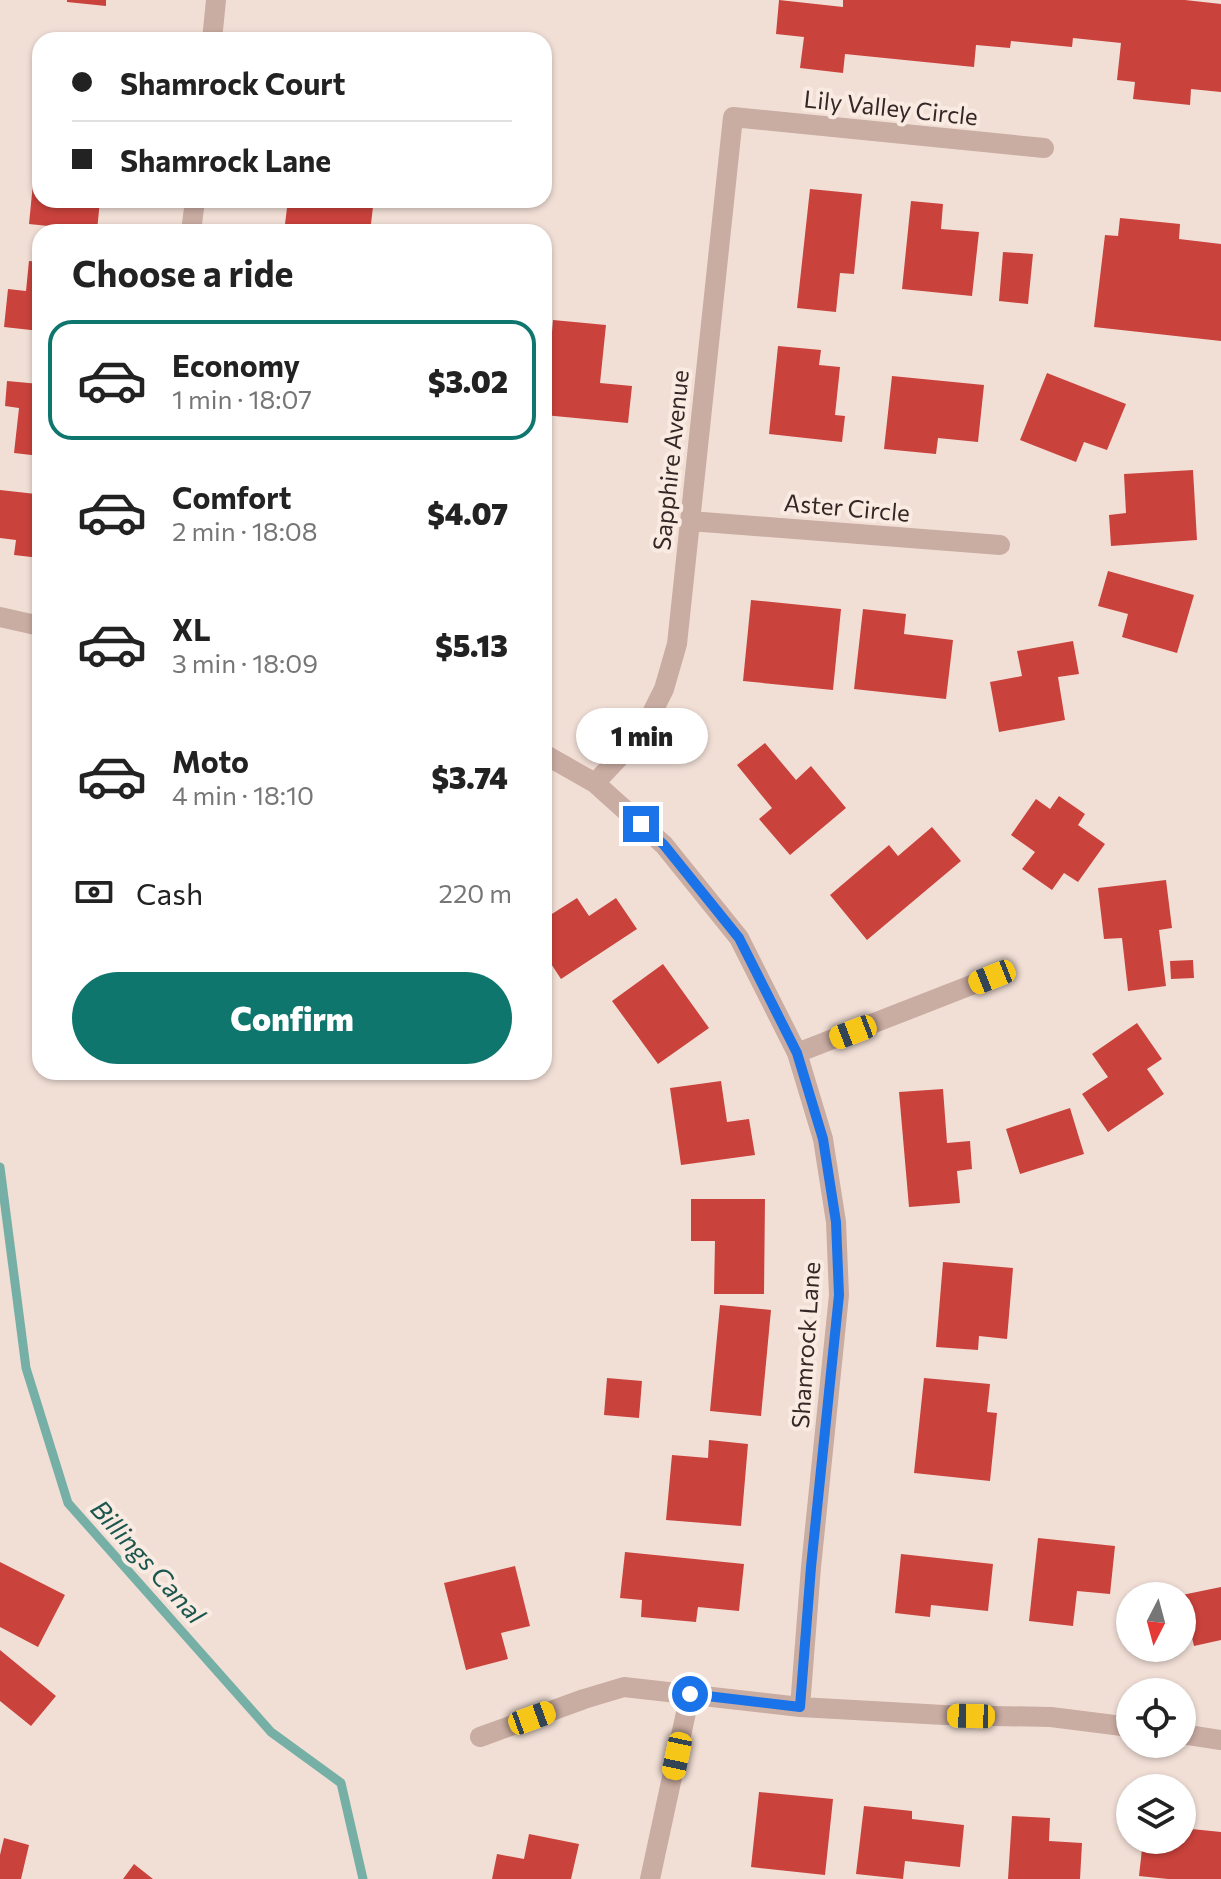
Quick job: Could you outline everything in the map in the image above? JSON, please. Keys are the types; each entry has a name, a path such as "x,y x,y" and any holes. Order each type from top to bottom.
{"street":[{"path":"213,32 216,0"},
{"name":"Lily Valley Circle","path":"733,117 1044,148"},
{"name":"Sapphire Avenue","path":"595,783 642,733 664,689 677,644 733,117"},
{"name":"Aster Circle","path":"690,521 1000,545"},
{"path":"0,617 32,624"},
{"name":"Shamrock Lane","path":"552,759 595,783 664,845 739,938 797,1053 823,1139 836,1222 839,1295 800,1707"},
{"path":"797,1053 992,977"},
{"path":"480,1737 624,1687 800,1707 1051,1717 1116,1725"},
{"path":"650,1879 690,1694"},
{"path":"1196,1736 1221,1740"}],"building":[{"path":"106,0 106,6 67,2"},
{"path":"779,0 843,7 843,0 1185,0 1221,4 1221,92 1191,89 1190,105 1133,99 1135,82 1117,80 1121,43 1073,38 1072,47 1011,41 1010,48 976,45 974,67 845,54 843,73 800,68 804,37 776,34"},
{"path":"810,189 862,194 854,274 840,273 836,312 797,308"},
{"path":"32,193 32,208 99,208 98,224 29,224"},
{"path":"911,201 943,204 941,229 979,232 972,296 902,289"},
{"path":"287,208 373,208 371,224 285,224"},
{"path":"1120,218 1180,224 1179,239 1221,244 1221,341 1094,327 1105,235 1118,236"},
{"path":"1003,252 1033,254 1028,304 999,301"},
{"path":"29,261 32,261 32,330 4,327 8,289 26,291"},
{"path":"553,320 606,325 600,383 632,386 628,423 552,416"},
{"path":"778,346 821,350 819,365 840,367 835,415 845,416 842,442 769,434"},
{"path":"1047,373 1126,404 1107,450 1084,442 1076,462 1020,440"},
{"path":"892,376 984,385 978,442 938,438 936,454 884,449"},
{"path":"7,381 32,383 32,455 14,453 19,408 5,406"},
{"path":"1193,470 1197,540 1111,546 1109,515 1126,513 1124,474"},
{"path":"0,490 32,494 32,557 14,555 16,540 0,538"},
{"path":"1108,571 1194,595 1177,653 1122,637 1128,614 1098,606"},
{"path":"751,600 841,609 833,690 743,681"},
{"path":"863,609 906,614 904,634 953,640 946,699 854,689"},
{"path":"1073,641 1079,674 1058,677 1065,720 999,732 990,682 1022,676 1017,651"},
{"path":"765,743 796,780 811,766 846,808 790,855 759,819 772,808 737,765"},
{"path":"1059,796 1085,814 1078,825 1105,844 1078,882 1064,873 1052,890 1022,869 1035,852 1011,835 1036,799 1050,809"},
{"path":"932,827 961,861 867,940 830,895 889,845 898,856"},
{"path":"1166,880 1172,928 1159,930 1166,986 1128,991 1122,938 1104,939 1098,888"},
{"path":"577,898 589,916 616,898 637,929 561,979 552,965 552,914"},
{"path":"1193,960 1194,978 1171,979 1170,961"},
{"path":"663,964 709,1028 658,1064 612,1001"},
{"path":"1137,1023 1162,1059 1147,1069 1164,1094 1108,1132 1082,1094 1108,1077 1092,1054"},
{"path":"721,1081 727,1122 749,1119 755,1155 681,1165 670,1088"},
{"path":"943,1089 947,1143 970,1141 972,1169 957,1171 960,1203 909,1207 899,1092"},
{"path":"1070,1108 1084,1154 1020,1174 1006,1129"},
{"path":"691,1199 765,1199 764,1294 714,1294 715,1241 691,1241"},
{"path":"943,1262 1013,1268 1007,1339 979,1336 978,1350 936,1347"},
{"path":"720,1305 771,1310 761,1416 710,1411"},
{"path":"607,1378 642,1381 639,1418 604,1415"},
{"path":"924,1378 990,1384 987,1412 997,1413 990,1481 914,1473"},
{"path":"709,1440 748,1444 741,1526 666,1520 672,1455 708,1458"},
{"path":"1038,1538 1115,1546 1110,1594 1077,1591 1073,1626 1029,1621"},
{"path":"625,1552 744,1564 739,1611 698,1607 696,1622 641,1617 642,1600 620,1598"},
{"path":"901,1554 993,1564 988,1611 931,1605 930,1617 895,1613"},
{"path":"0,1562 65,1595 38,1647 0,1627"},
{"path":"515,1566 530,1626 501,1633 508,1659 466,1670 444,1583"},
{"path":"1221,1587 1221,1640 1196,1646 1196,1592"},
{"path":"0,1650 56,1696 31,1726 0,1701"},
{"path":"759,1792 833,1799 825,1875 751,1867"},
{"path":"864,1806 912,1811 912,1819 964,1825 960,1867 905,1861 903,1879 856,1874"},
{"path":"1012,1816 1050,1818 1049,1841 1082,1843 1080,1879 1008,1879"},
{"path":"1196,1829 1221,1832 1221,1879 1139,1876 1141,1854 1196,1854"},
{"path":"529,1834 579,1844 571,1879 492,1879 497,1854 524,1859"},
{"path":"4,1838 29,1845 21,1879 0,1879"},
{"path":"134,1864 153,1879 123,1879"}],"waterway":[{"name":"Billings Canal","path":"0,1167 26,1368 68,1503 271,1732 341,1783 363,1879"}],"route":[{"path":"641,824 664,845 739,938 797,1053 823,1139 836,1222 839,1295 800,1707 690,1694"}]}
